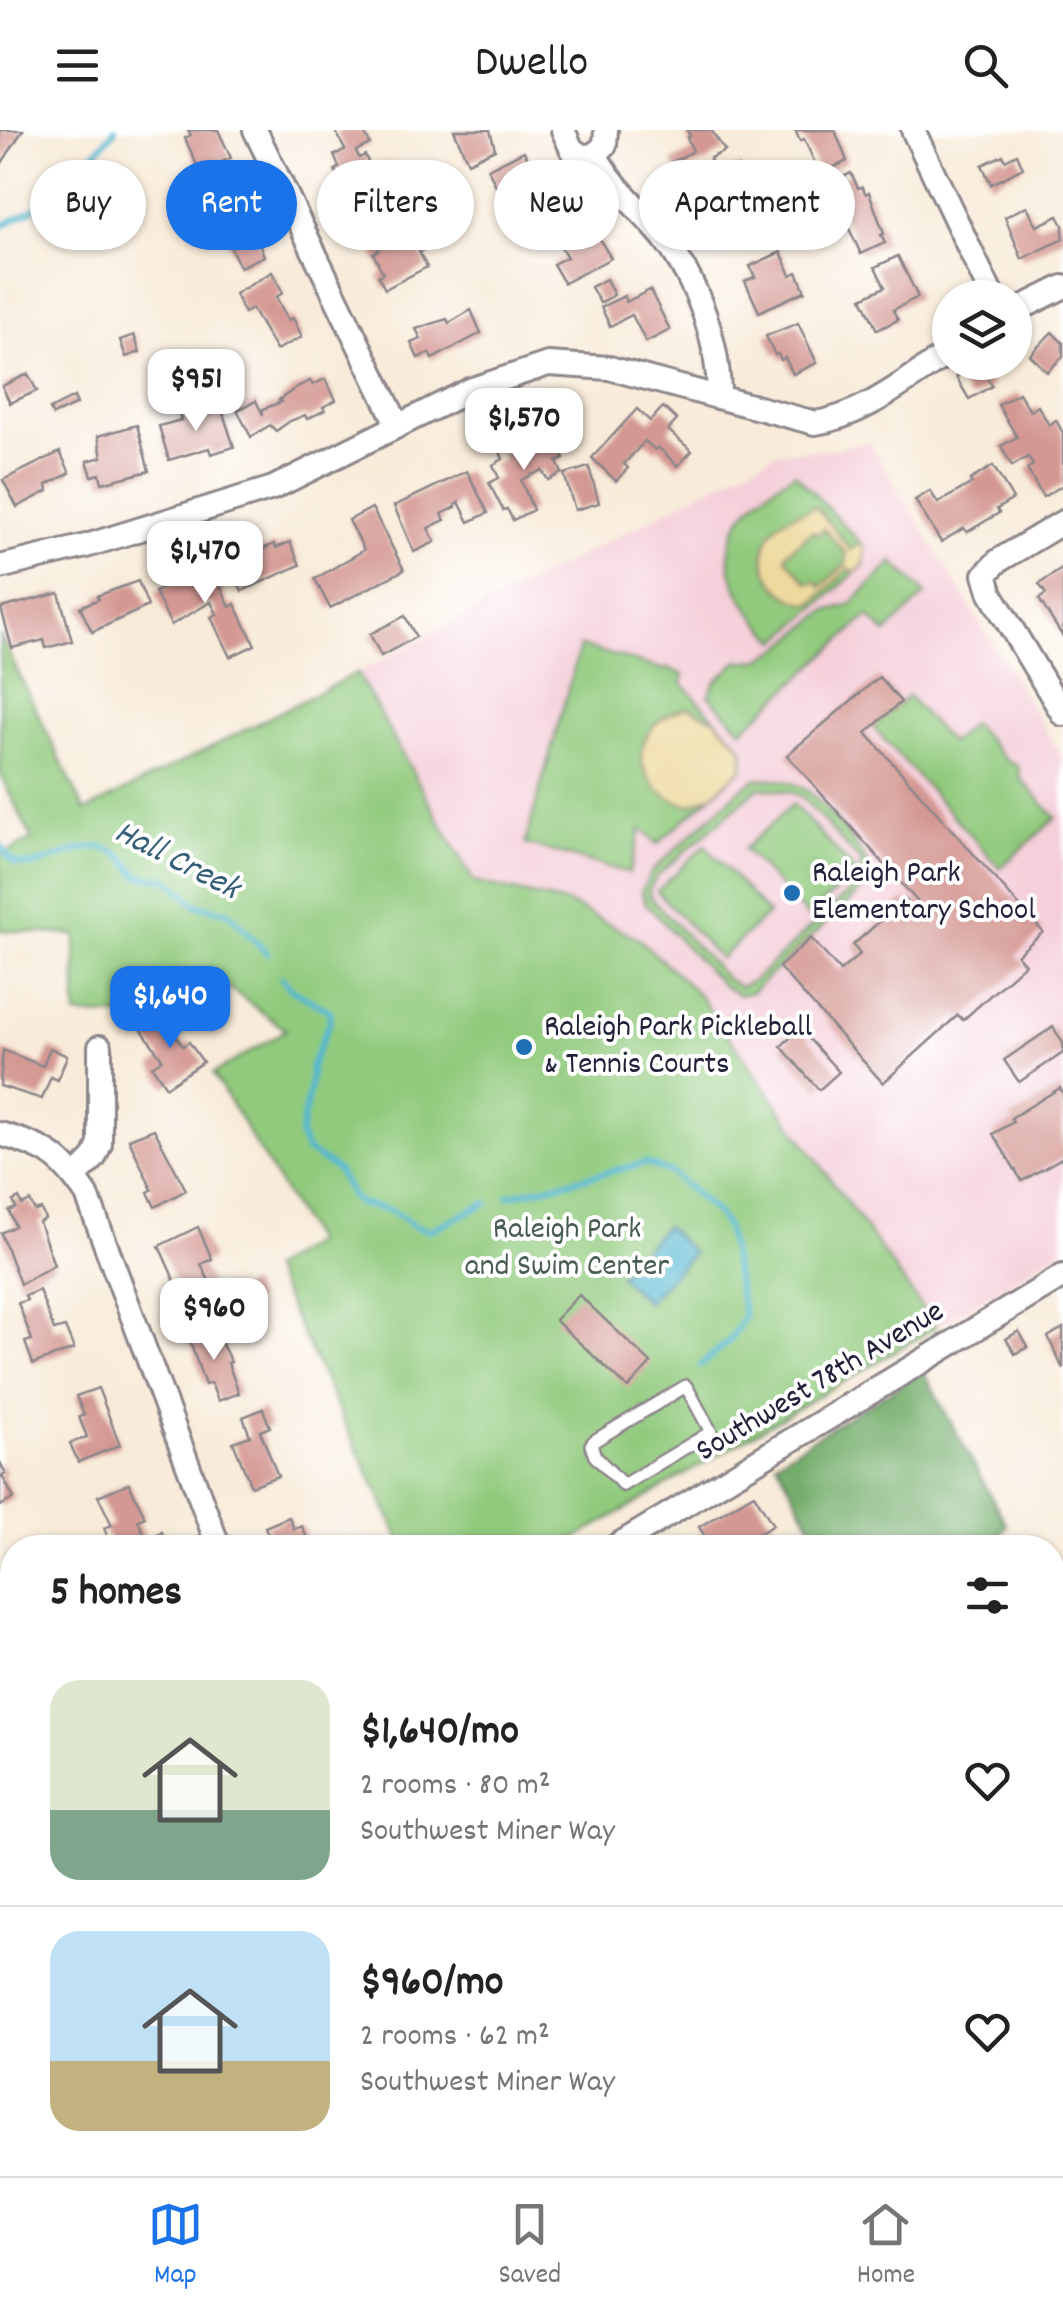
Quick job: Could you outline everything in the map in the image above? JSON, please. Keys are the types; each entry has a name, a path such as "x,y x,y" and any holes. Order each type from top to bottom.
{"street":[{"path":"255,130 398,424"},
{"path":"563,130 577,154 585,157 605,145 606,130"},
{"path":"913,130 985,280"},
{"path":"595,154 608,176 664,239 690,280 712,338 719,371 719,398"},
{"path":"1032,303 1063,286"},
{"path":"0,567 86,546 273,488 470,390 548,364 610,368 803,422 825,422 878,397 932,363"},
{"path":"1063,522 998,561 984,575 991,594 1063,714"},
{"path":"75,1177 90,1163 100,1144 100,1047"},
{"path":"0,1134 46,1149 67,1166 93,1206 214,1535"},
{"name":"Southwest 78th Avenue","path":"635,1535 1063,1276"}],"lane":[{"path":"686,1386 711,1432 623,1486 595,1456 591,1445 686,1386"}],"shaded area":[{"name":"Raleigh Park Elementary School","path":"869,441 1063,759 1063,1250 936,1327 699,995 639,939 569,904 474,882 357,673 778,452 835,449"}],"green space":[{"path":"795,473 865,548 864,565 778,641 740,594 731,572 730,551 735,530 747,510"},
{"path":"893,562 926,594 886,633 868,616 742,730 709,696 715,682 737,662 758,660 779,649 826,611 850,605"},
{"name":"Raleigh Park and Swim Center","path":"0,635 85,811 357,673 474,882 569,904 639,939 699,995 936,1327 581,1535 398,1535 271,1269 314,1242 213,1074 286,1030 202,968 121,1016 76,1015 76,935 0,930 0,856 32,839 0,773"},
{"path":"580,646 684,675 682,683 743,748 743,768 657,844 641,829 629,873 525,844"},
{"path":"908,696 950,743 972,723 1006,760 1018,766 1021,779 1056,818 1000,868 873,727"},
{"path":"762,779 786,781 803,788 843,828 871,876 866,886 752,992 739,995 723,986 646,904 641,891 652,871 742,788","holes":["759,787 802,797 861,863 861,881 754,980 740,987 727,979 651,898 649,890 657,876"]},
{"path":"793,804 856,872 808,917 744,849"},
{"path":"705,845 768,914 720,959 657,891"},
{"path":"923,1371 1007,1526 1001,1535 816,1535 776,1461"}],"sand":[{"path":"816,507 851,550 861,543 865,548 864,565 855,573 849,568 812,604 798,601 776,585 768,574 765,549 779,523","holes":["824,529 846,553 846,564 821,587 816,581 808,583 786,558 812,531 819,534"]},
{"path":"688,707 715,719 743,748 743,768 712,795 690,805 665,795 655,786 643,764 642,752 645,739 657,723"}],"water":[{"path":"665,1226 693,1253 647,1302 619,1276"}],"building":[{"path":"0,130 23,130 0,166"},
{"path":"188,130 218,130 231,158 195,160 185,138 191,135"},
{"path":"363,130 370,144 356,151 359,158 365,155 367,160 336,160 334,155 345,150 336,132"},
{"path":"454,130 490,130 495,149 467,160"},
{"path":"687,130 711,130 725,151 711,160 676,160 693,151 687,138"},
{"path":"795,130 835,130 847,160 814,160 804,139 800,141"},
{"path":"524,151 528,160 506,160"},
{"path":"1017,154 1023,168 991,184 982,165 1003,155 1005,160"},
{"path":"855,182 866,194 869,192 885,243 861,254 855,241"},
{"path":"1027,206 1037,226 1058,216 1063,239 1022,259 1005,217"},
{"path":"232,250 262,250 264,256 240,267"},
{"path":"423,250 419,252 427,267 385,289 378,276 383,273 373,253"},
{"path":"563,250 606,250 611,258 564,283 553,264 567,257"},
{"path":"781,252 791,275 797,272 805,291 759,312 745,281 755,277 750,266"},
{"path":"898,256 918,297 893,310 898,320 877,330 862,298 885,287 875,267"},
{"path":"272,272 283,293 276,297 302,337 276,350 252,309 244,313 235,294"},
{"path":"606,279 614,295 600,303 591,287"},
{"path":"650,290 670,330 646,342 632,315 610,326 601,307 624,296 626,302"},
{"path":"471,310 481,333 432,359 429,353 418,358 411,343 421,339 416,329 447,319 449,323"},
{"path":"798,323 817,363 793,374 785,358 781,360 775,355 766,336"},
{"path":"1052,332 1063,343 1063,357 1047,372 1032,353"},
{"path":"134,335 140,352 126,357 120,340"},
{"path":"28,374 37,391 10,403 2,386"},
{"path":"325,379 336,400 323,407 325,410 307,419 305,415 290,421 276,431 270,425 251,437 237,410 256,401 263,415 263,409 281,402 297,387"},
{"path":"958,380 988,380 992,386 969,399"},
{"path":"1019,393 1030,411 1038,406 1049,425 1056,420 1063,433 1063,485 1043,497 1027,469 1033,465 1028,457 1012,466 1001,446 1017,437 998,405"},
{"path":"74,397 77,404 53,415 50,409"},
{"path":"200,406 203,415 222,410 234,447 211,454 209,448 169,460 159,426 181,420 179,412"},
{"path":"663,407 677,420 668,430 692,451 678,466 658,447 655,450 645,441 624,464 628,468 616,481 592,458 637,409 650,421"},
{"path":"137,425 149,471 102,483 100,474 92,476 87,461 102,457 98,436"},
{"path":"534,435 539,445 553,438 564,459 557,462 562,473 548,480 542,470 521,480 533,510 513,520 489,483 499,478 493,465 503,459 500,452"},
{"path":"60,452 70,473 47,485 48,491 17,507 3,480"},
{"path":"993,466 1013,499 997,509 999,513 941,542 915,500 930,491 938,503"},
{"path":"589,467 599,503 575,510 564,474"},
{"path":"467,471 488,513 469,522 459,502 442,514 445,520 428,528 435,542 414,552 394,506"},
{"path":"372,508 404,570 330,608 315,579 364,550 349,520"},
{"path":"290,542 300,565 242,591 230,564 274,544 276,548"},
{"path":"210,564 230,607 235,604 255,645 230,657 211,617 217,614 211,602 171,625 155,592 175,582 172,576 192,566 195,571"},
{"path":"1063,568 1063,637 1039,599 1046,594 1039,584"},
{"path":"138,581 148,606 92,632 80,607 99,599 97,596"},
{"path":"59,593 72,641 46,648 44,640 12,648 1,608"},
{"path":"405,616 416,637 381,656 370,634"},
{"name":"Raleigh Park Elementary School","path":"879,677 901,702 866,733 1043,932 1017,955 1025,964 963,1020 958,1015 883,1083 779,967 811,938 840,971 860,954 853,945 905,899 912,907 918,902 787,755"},
{"path":"160,1013 183,1046 189,1042 203,1062 166,1087 152,1066 162,1059 140,1027"},
{"path":"1053,1027 1063,1043 1063,1053 1019,1082 1004,1060"},
{"path":"800,1029 839,1072 819,1090 781,1046"},
{"path":"50,1048 67,1056 58,1080 51,1077 42,1099 0,1086 3,1050 43,1066"},
{"path":"1060,1088 1063,1157 1022,1181 993,1134 1013,1122 1011,1118"},
{"path":"154,1129 186,1190 155,1207 148,1192 152,1190 129,1139"},
{"path":"19,1198 22,1205 30,1201 35,1211 41,1209 45,1219 39,1222 54,1265 20,1284 1,1233 15,1226 9,1211 16,1208 13,1201"},
{"path":"198,1227 212,1259 201,1264 210,1283 181,1295 159,1246"},
{"path":"249,1284 258,1300 241,1310 231,1295"},
{"path":"39,1290 54,1330 65,1327 74,1349 33,1364 25,1342 32,1340 18,1303"},
{"path":"579,1295 651,1363 628,1388 555,1320"},
{"path":"213,1327 231,1362 228,1363 239,1393 218,1401 211,1383 205,1385 188,1336"},
{"path":"1063,1328 1063,1369 1048,1337"},
{"path":"1019,1331 1028,1347 1015,1354 1006,1339"},
{"path":"98,1388 120,1445 78,1462 70,1443 87,1437 76,1396"},
{"path":"263,1409 270,1427 260,1431 278,1476 251,1486 233,1442 250,1436 243,1417"},
{"path":"0,1462 6,1474 2,1476 14,1498 0,1506"},
{"path":"129,1483 145,1517 138,1520 144,1535 107,1535 104,1528 112,1525 98,1496"},
{"path":"754,1494 773,1525 756,1535 704,1535 699,1527"},
{"path":"289,1517 294,1529 302,1526 306,1535 268,1535 265,1527"}],"waterway":[{"path":"0,227 58,196 115,130"},
{"name":"Hall Creek","path":"0,844 15,863 26,865 90,848 117,853 139,876 168,879 196,905 228,912 267,953"},
{"name":"Hall Creek","path":"282,978 290,988 329,1011 330,1021 311,1066 300,1135 306,1150 337,1170 359,1204 390,1210 416,1227 430,1230 487,1203"},
{"name":"Hall Creek","path":"508,1196 646,1163 673,1174 726,1227 744,1317 729,1341 701,1365"}],"place":[{"name":"Raleigh Park Elementary School","path":"792,893"},
{"name":"Raleigh Park Pickleball & Tennis Courts","path":"524,1047"}]}
